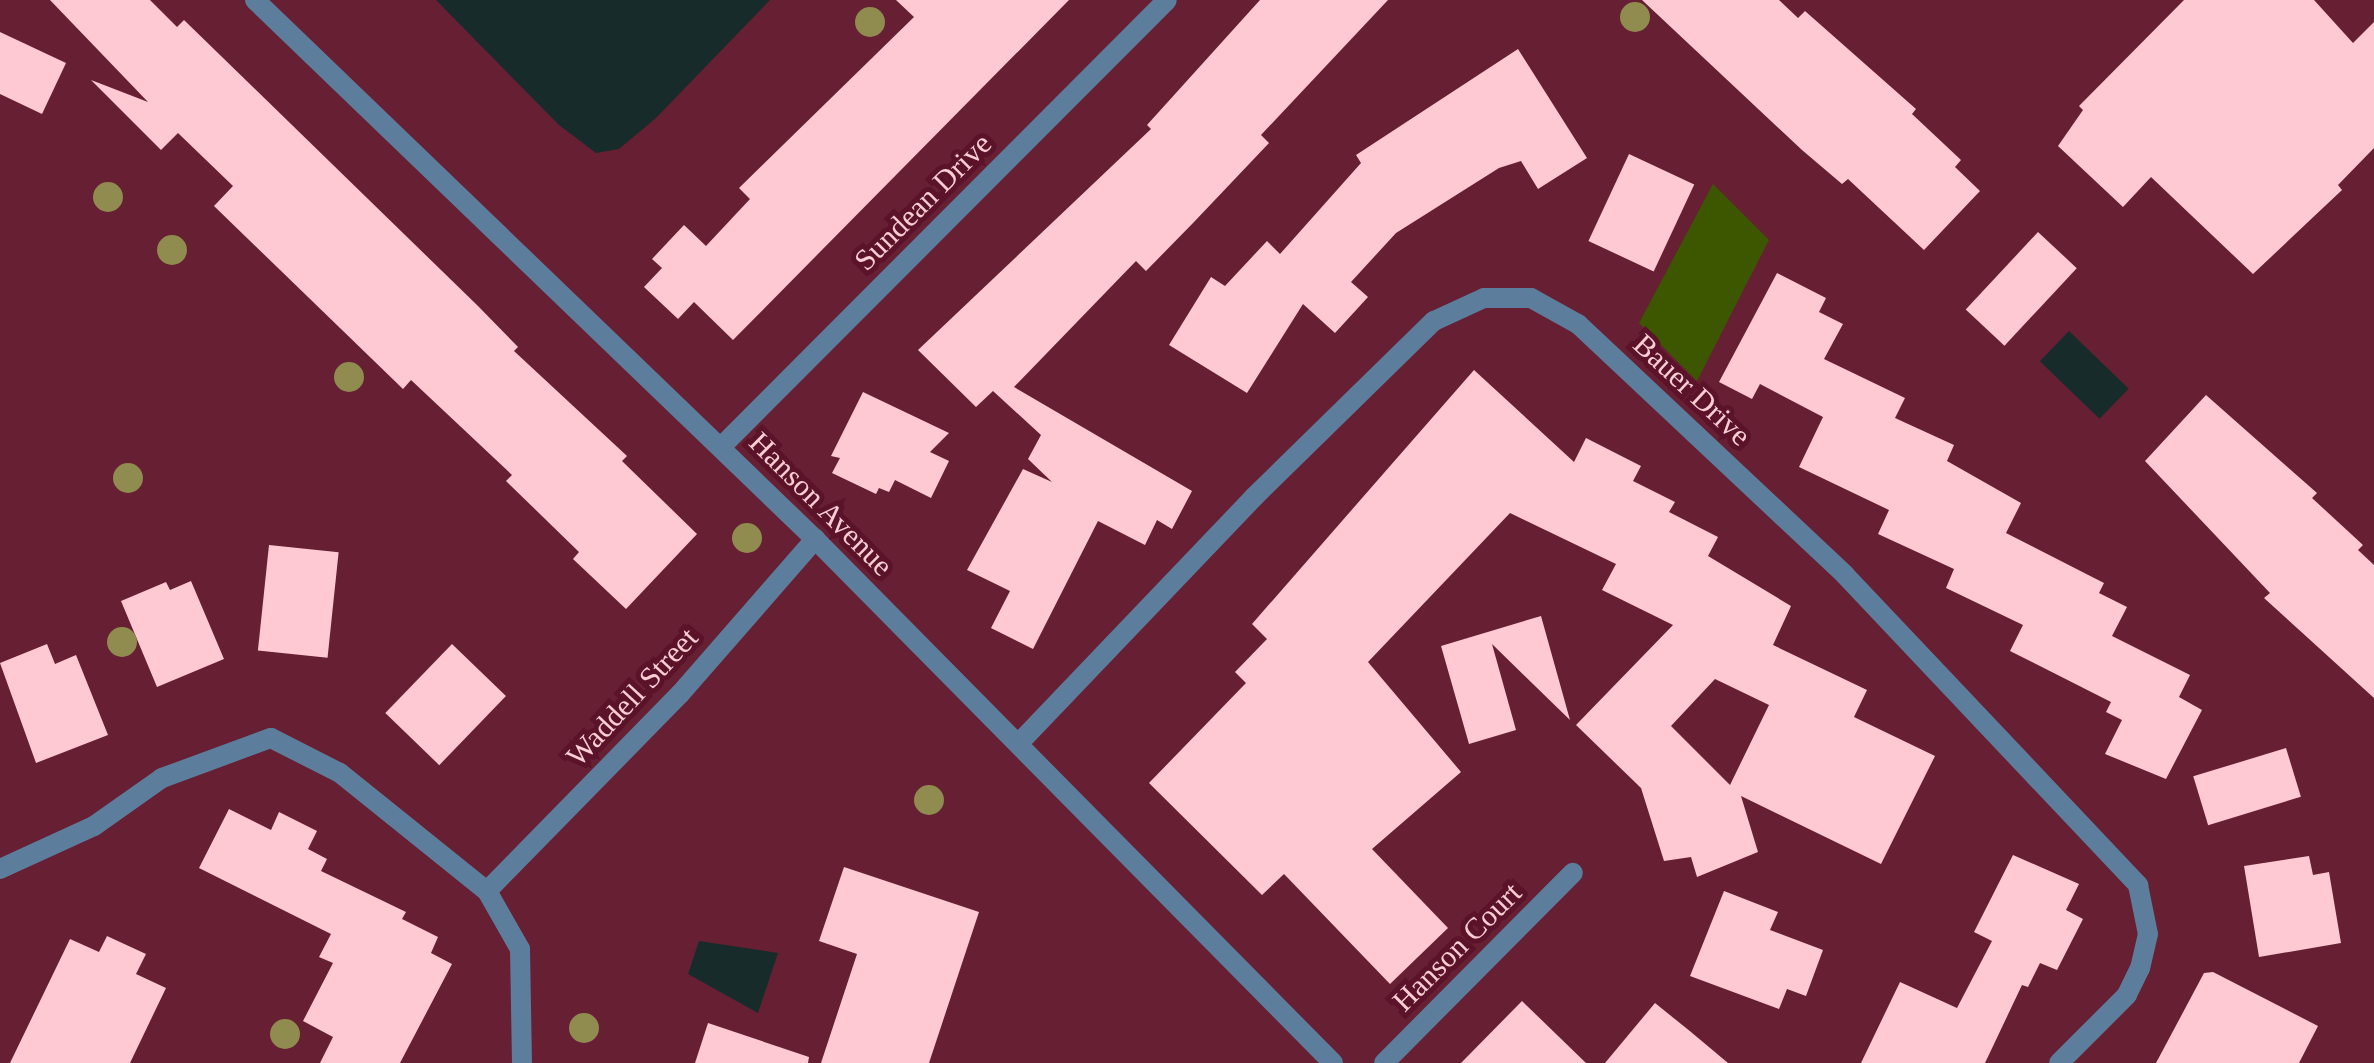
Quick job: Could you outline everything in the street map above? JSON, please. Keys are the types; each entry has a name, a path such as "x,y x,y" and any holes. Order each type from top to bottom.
{"lane":[{"name":"Hanson Avenue","path":"255,0 815,539 1333,1063"},
{"name":"Sundean Drive","path":"721,447 1167,0"},
{"name":"Bauer Drive","path":"1018,743 1434,321 1484,298 1530,298 1578,324 1845,575 2138,885 2148,934 2140,968 2127,995 2058,1063"},
{"name":"Waddell Street","path":"487,890 680,694 815,539"},
{"path":"0,869 94,826 162,778 270,738 340,773 487,890 520,949 522,1063"},
{"name":"Hanson Court","path":"1384,1063 1573,874"}],"green space":[{"path":"1713,184 1769,240 1697,381 1639,323"}],"water":[{"path":"436,0 770,0 656,118 619,149 596,153 559,125"},
{"path":"2069,331 2129,389 2100,419 2040,361"},
{"path":"699,941 778,953 758,1013 688,974"}],"building":[{"path":"50,0 150,0 177,27 184,20 478,306 518,347 514,351 627,456 622,461 697,534 626,609 573,559 579,552 506,481 512,475 411,380 403,389 214,206 233,186 178,133 161,150 91,80 148,102"},
{"path":"896,0 1069,0 733,340 694,302 678,319 644,287 662,268 652,259 684,225 706,246 750,199 739,188 914,17"},
{"path":"1260,0 1388,0 1261,135 1269,143 1194,222 1146,271 1136,261 1014,387 1192,491 1172,529 1157,520 1145,545 1098,521 1033,649 991,628 1010,591 967,570 1023,469 1052,482 1028,459 1041,435 993,391 976,407 918,350 1151,129 1147,125"},
{"path":"1642,0 1779,0 1798,18 1805,11 1916,109 1912,114 1961,160 1955,167 1980,191 1924,250 1848,179 1842,184 1802,150"},
{"path":"2184,0 2314,0 2353,43 2374,22 2374,148 2338,185 2342,190 2253,274 2151,177 2123,207 2058,146 2083,110 2079,106"},
{"path":"0,32 66,63 42,114 0,94"},
{"path":"1518,49 1587,158 1538,189 1521,161 1499,168 1396,233 1351,282 1368,297 1335,333 1303,304 1247,393 1169,345 1211,277 1225,286 1267,241 1280,254 1361,163 1356,155"},
{"path":"1629,154 1694,184 1654,271 1588,241"},
{"path":"2038,232 2077,268 2004,346 1966,310"},
{"path":"1777,273 1826,298 1819,312 1843,324 1824,359 1905,398 1895,418 1954,445 1947,461 2021,503 2006,533 2104,583 2099,593 2127,607 2112,636 2190,675 2179,697 2202,710 2166,779 2105,754 2122,720 2106,712 2111,702 2010,651 2023,625 1946,588 1954,569 1878,534 1889,510 1799,467 1823,417 1760,384 1752,399 1719,382"},
{"path":"1474,370 1574,462 1586,438 1641,466 1633,481 1675,502 1669,512 1718,537 1708,556 1791,606 1773,645 1867,690 1854,717 1935,756 1881,864 1741,796 1758,852 1697,877 1691,857 1664,861 1641,788 1576,725 1673,625 1602,590 1616,564 1510,513 1368,662 1461,772 1372,849 1448,928 1390,984 1284,874 1262,895 1149,783 1246,683 1235,672 1267,639 1252,624","holes":["1715,679 1769,705 1730,785 1671,726"]},
{"path":"863,392 949,433 930,452 949,461 931,498 895,480 889,492 879,488 876,494 832,473 840,458 831,456"},
{"path":"2206,395 2317,493 2312,498 2363,545 2358,550 2374,565 2374,698 2264,598 2270,593 2145,461"},
{"path":"269,545 339,552 328,658 258,650"},
{"path":"191,581 224,659 157,687 121,601 166,582 170,590"},
{"path":"1541,616 1570,720 1492,644 1516,730 1469,744 1441,646"},
{"path":"47,644 55,664 76,655 108,735 36,763 0,663"},
{"path":"452,644 506,696 439,765 385,713"},
{"path":"2286,748 2301,797 2208,825 2193,776"},
{"path":"229,809 271,830 279,812 317,831 308,849 327,859 321,871 406,912 402,919 438,937 431,953 452,964 400,1063 320,1063 333,1037 303,1021 333,963 319,957 331,934 199,868"},
{"path":"2013,855 2079,884 2066,910 2083,919 2057,970 2040,963 2028,987 2022,985 1985,1063 1861,1063 1900,982 1957,1008 1992,941 1974,932"},
{"path":"2309,856 2313,875 2329,872 2341,943 2259,957 2244,866"},
{"path":"844,867 979,912 929,1063 821,1063 857,954 819,941"},
{"path":"1724,891 1778,912 1770,930 1823,950 1806,996 1787,989 1779,1009 1690,976"},
{"path":"107,936 146,954 136,974 166,988 130,1063 10,1063 70,939 99,952"},
{"path":"2213,972 2318,1026 2299,1063 2156,1063 2204,973"},
{"path":"1522,1001 1586,1063 1461,1063"},
{"path":"1655,1003 1691,1032 1728,1063 1605,1063"},
{"path":"708,1023 809,1057 808,1063 695,1063"}]}
